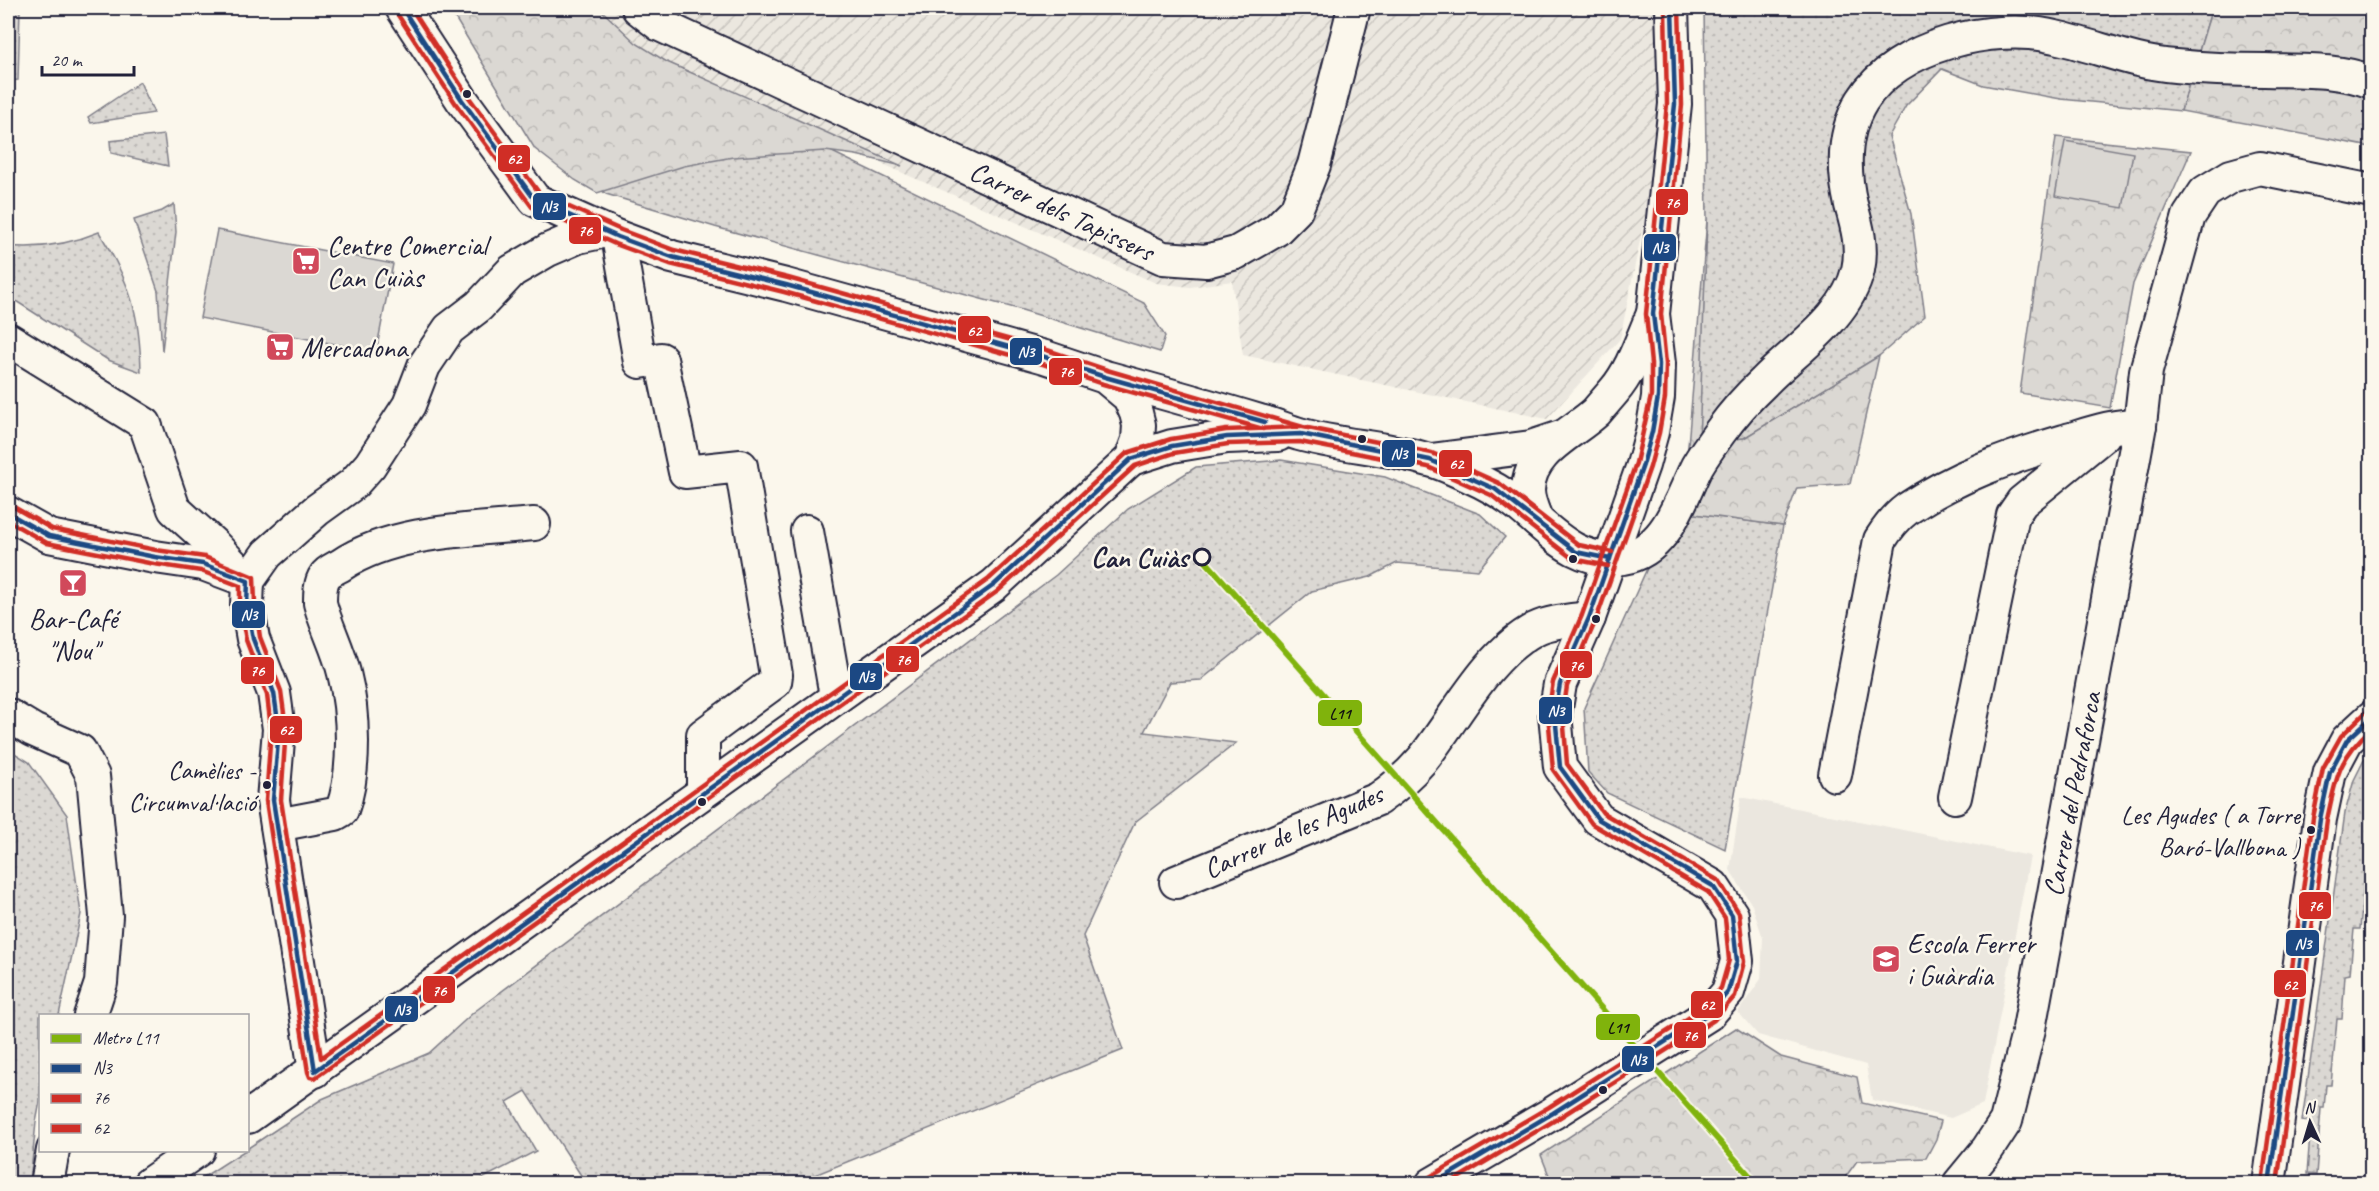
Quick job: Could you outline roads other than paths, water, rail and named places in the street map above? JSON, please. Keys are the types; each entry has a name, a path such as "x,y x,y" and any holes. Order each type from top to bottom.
{"street":[{"path":"402,8 462,100 535,200 612,234 672,257 1046,357 1105,377 1301,434 1430,460 1495,489 1576,552 1610,559 1629,557 1648,548 1660,536 1670,524 1699,463 1724,427 1762,383 1825,324 1851,289 1858,270 1860,252 1859,234 1845,178 1847,140 1852,120 1863,99 1893,69 1914,56 1957,40 1978,35 2027,33 2052,36 2140,62 2159,65 2211,69 2330,72 2372,82"},
{"name":"Carrer dels Tapissers","path":"638,8 660,25 1163,258 1206,261 1236,253 1276,230 1296,210 1314,165 1354,8"},
{"path":"1431,1184 1553,1113 1709,1014 1728,992 1737,961 1732,915 1713,886 1598,819 1560,767 1555,714 1560,684 1589,618 1643,465 1658,397 1659,364 1653,314 1675,104 1672,8"},
{"name":"Carrer del Pedraforca","path":"1959,1184 1987,1150 2006,1121 2029,1029 2128,425 2146,371 2189,216 2205,192 2231,176 2260,168 2372,191"},
{"path":"315,1071 273,800 278,720 274,693 253,639 247,605 248,581 267,554 317,510 353,484 370,465 404,415 424,366 449,329 479,306 512,271 548,250 578,237 612,234"},
{"path":"612,234 640,362 661,359 685,472 741,466 776,675 775,682 703,735 703,792"},
{"path":"1537,521 1530,502 1530,479 1540,459 1561,437 1595,412 1617,388 1635,356 1653,314"},
{"path":"8,339 146,424 174,509 214,545 248,581"},
{"path":"1105,377 1129,397 1136,413 1139,425 1138,440 1131,459"},
{"path":"1834,775 1880,540 1888,527 1906,510 1957,482 2020,454 2128,425"},
{"path":"1955,797 2013,515 2022,502 2128,425"},
{"path":"249,1117 994,585 1131,459 1172,446 1227,436 1301,434"},
{"path":"1430,460 1531,447 1561,437"},
{"path":"8,513 50,536 155,558 203,564 248,581"},
{"path":"277,825 335,814 342,810 347,798 352,735 349,697 344,672 320,603 320,590 325,575 349,560 398,542 431,535 534,524"},
{"path":"807,531 836,696"},
{"name":"Carrer de les Agudes","path":"1176,882 1378,800 1396,786 1421,760 1493,664 1513,646 1536,628 1589,618"},
{"path":"8,715 33,730 80,751 93,776 106,916 100,983 91,1014"},
{"path":"2269,1184 2320,819 2330,772 2347,740 2372,717"},
{"path":"47,1184 53,1152"},
{"path":"149,1184 195,1152"}],"metro line":[{"name":"L11","path":"1201,556 1757,1184"}],"place":[{"name":"Centre Comercial Can Cuiàs","path":"306,261"},
{"name":"Mercadona","path":"280,347"},
{"name":"Can Cuiàs","path":"1202,557"},
{"name":"Bar-Café \"Nou\"","path":"73,583"},
{"name":"Camèlies - Circumval·lació","path":"267,785"},
{"name":"Les Agudes ( a Torre Baró-Vallbona )","path":"2311,830"},
{"name":"Escola Ferrer i Guàrdia","path":"1886,959"}]}
